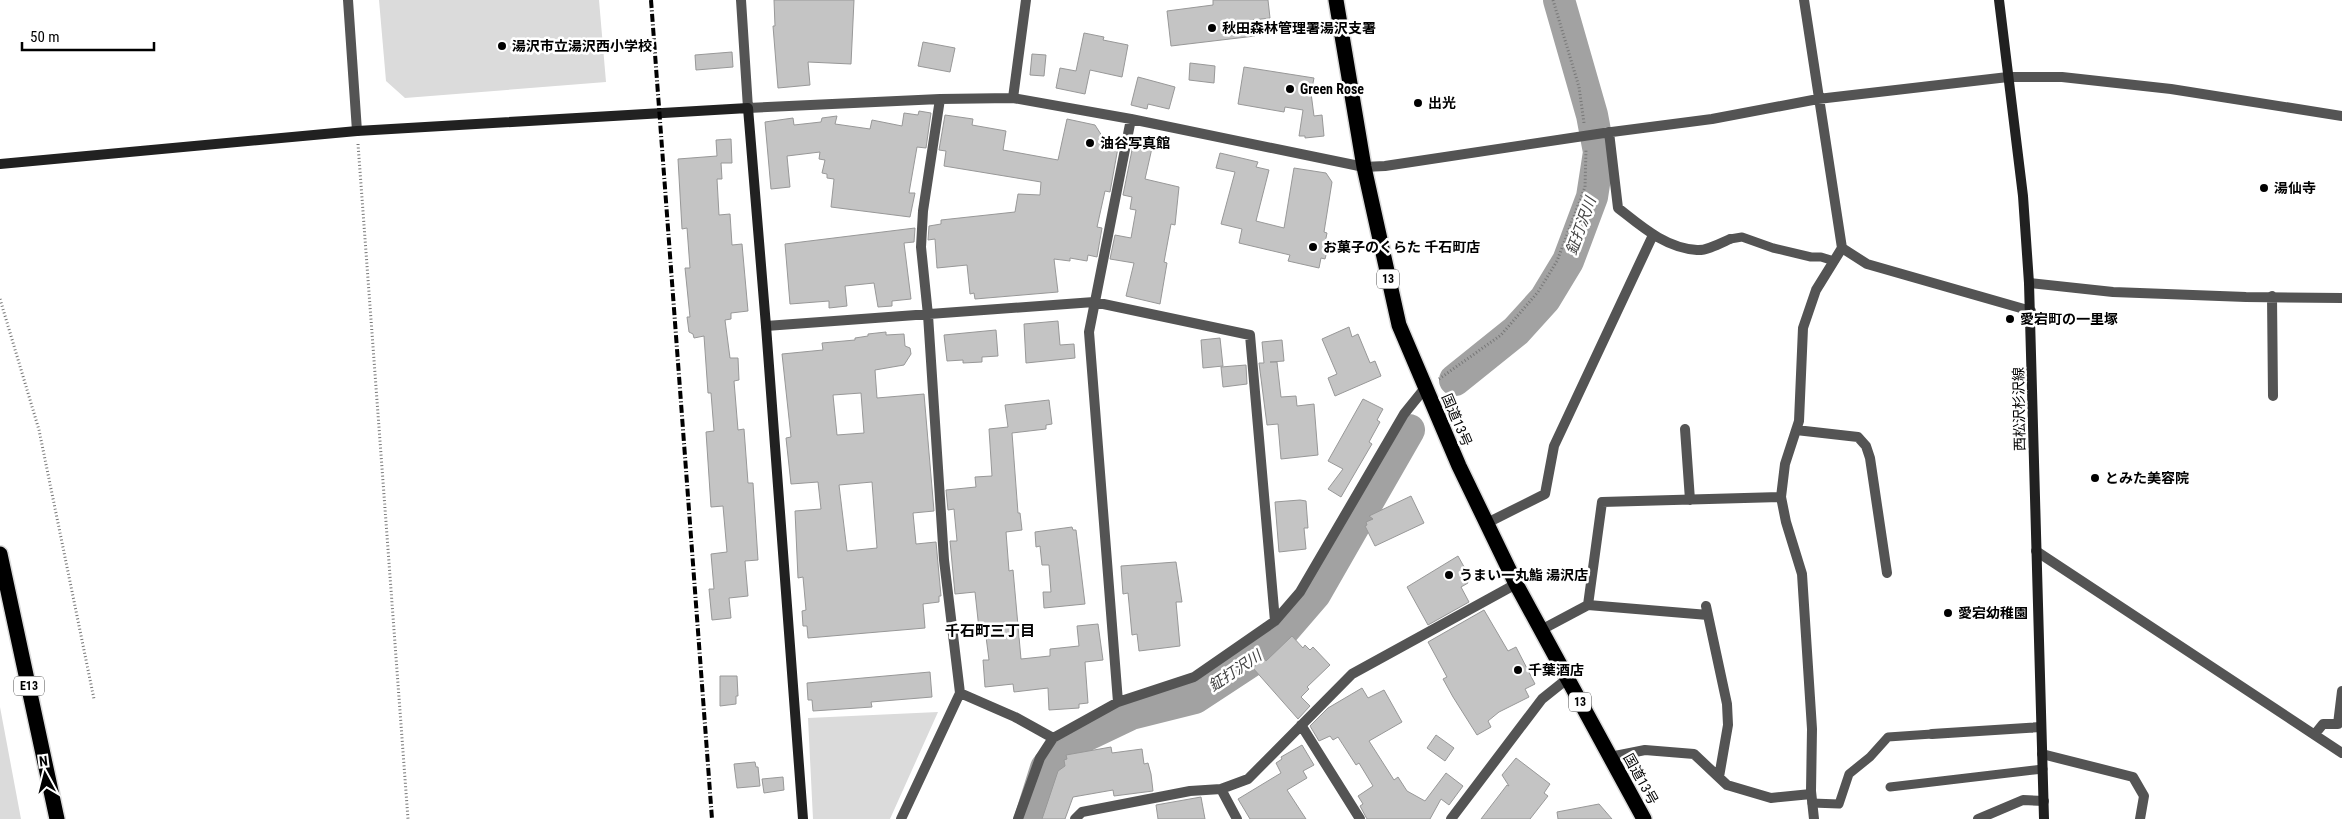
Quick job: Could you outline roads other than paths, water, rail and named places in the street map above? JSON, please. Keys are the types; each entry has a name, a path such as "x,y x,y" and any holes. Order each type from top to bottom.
{"highway":[{"name":"国道13号","path":"1336,0 1364,167 1398,325 1425,388 1516,584 1644,819"},
{"name":"E13","path":"0,554 58,819"}],"street":[{"path":"348,0 357,131"},
{"path":"741,0 803,819"},
{"path":"1013,98 1026,0"},
{"path":"1804,0 1842,248 1816,290 1803,328 1800,407 1796,430 1785,464 1781,497 1786,522 1802,574 1812,729 1812,799 1814,819"},
{"name":"西松沢杉沢線","path":"1998,0 2023,196 2031,311 2044,819"},
{"path":"0,164 357,131 748,108 940,99 1013,98 1130,119 1364,167 1385,166 1606,132 1712,119 1818,99 2008,77 2062,77 2171,89 2342,116"},
{"path":"900,819 960,693 944,560 928,315 921,247 923,211 940,99"},
{"path":"1118,702 1089,332 1130,119"},
{"path":"1606,132 1618,208 1654,235 1670,244 1698,251 1730,239"},
{"path":"1487,523 1545,494 1554,446 1654,235"},
{"path":"1842,248 1867,264 2031,311"},
{"path":"2029,284 2112,292 2246,297 2342,298"},
{"path":"2272,296 2273,396"},
{"path":"766,326 1094,302 1250,336 1275,621"},
{"path":"1018,819 1040,758 1053,738 1118,702 1194,677 1275,621 1300,592 1404,414 1425,388"},
{"path":"1685,429 1690,500"},
{"path":"1796,430 1858,437 1866,446 1870,458 1887,572"},
{"path":"1588,605 1602,502 1781,497"},
{"path":"2036,551 2342,753"},
{"path":"1075,819 1082,812 1190,791 1221,789 1248,779 1352,674 1516,584"},
{"path":"1541,630 1588,605 1707,611 1727,704 1728,725 1719,777"},
{"path":"1451,819 1542,699 1568,679"},
{"path":"2315,734 2323,724 2338,724 2342,691"},
{"path":"960,693 1053,738"},
{"path":"1301,725 1360,819"},
{"path":"1932,734 2042,727"},
{"path":"1610,757 1646,750 1694,754 1727,785 1771,798 1812,799"},
{"path":"2042,754 2133,777 2144,796 2140,819"},
{"path":"1221,789 1237,819"},
{"path":"1978,819 2023,800 2044,801"}],"lane":[{"path":"1730,239 1742,237 1773,248 1834,261"},
{"path":"1812,799 1839,804 1849,774 1870,758 1888,737 1932,734"},
{"path":"1890,787 2043,769"}],"waterway":[{"name":"鉦打沢川","path":"1455,380 1516,331 1545,299 1568,261 1592,197 1599,152 1592,115 1559,0"},
{"name":"鉦打沢川","path":"1030,819 1046,768 1066,745 1131,714 1195,698 1265,652 1315,594 1409,430"}],"railway":[{"path":"651,0 712,819"}],"place":[{"name":"秋田森林管理署湯沢支署","path":"1212,28"},
{"name":"湯沢市立湯沢西小学校","path":"502,46"},
{"name":"Green Rose","path":"1290,89"},
{"name":"出光","path":"1418,103"},
{"name":"油谷写真館","path":"1090,143"},
{"name":"湯仙寺","path":"2264,188"},
{"name":"お菓子のくらた 千石町店","path":"1313,247"},
{"name":"愛宕町の一里塚","path":"2010,319"},
{"name":"とみた美容院","path":"2095,478"},
{"name":"うまい一丸鮨 湯沢店","path":"1449,575"},
{"name":"愛宕幼稚園","path":"1948,613"},
{"name":"千葉酒店","path":"1518,670"}],"district":[{"name":"千石町三丁目","path":"990,631"}]}
